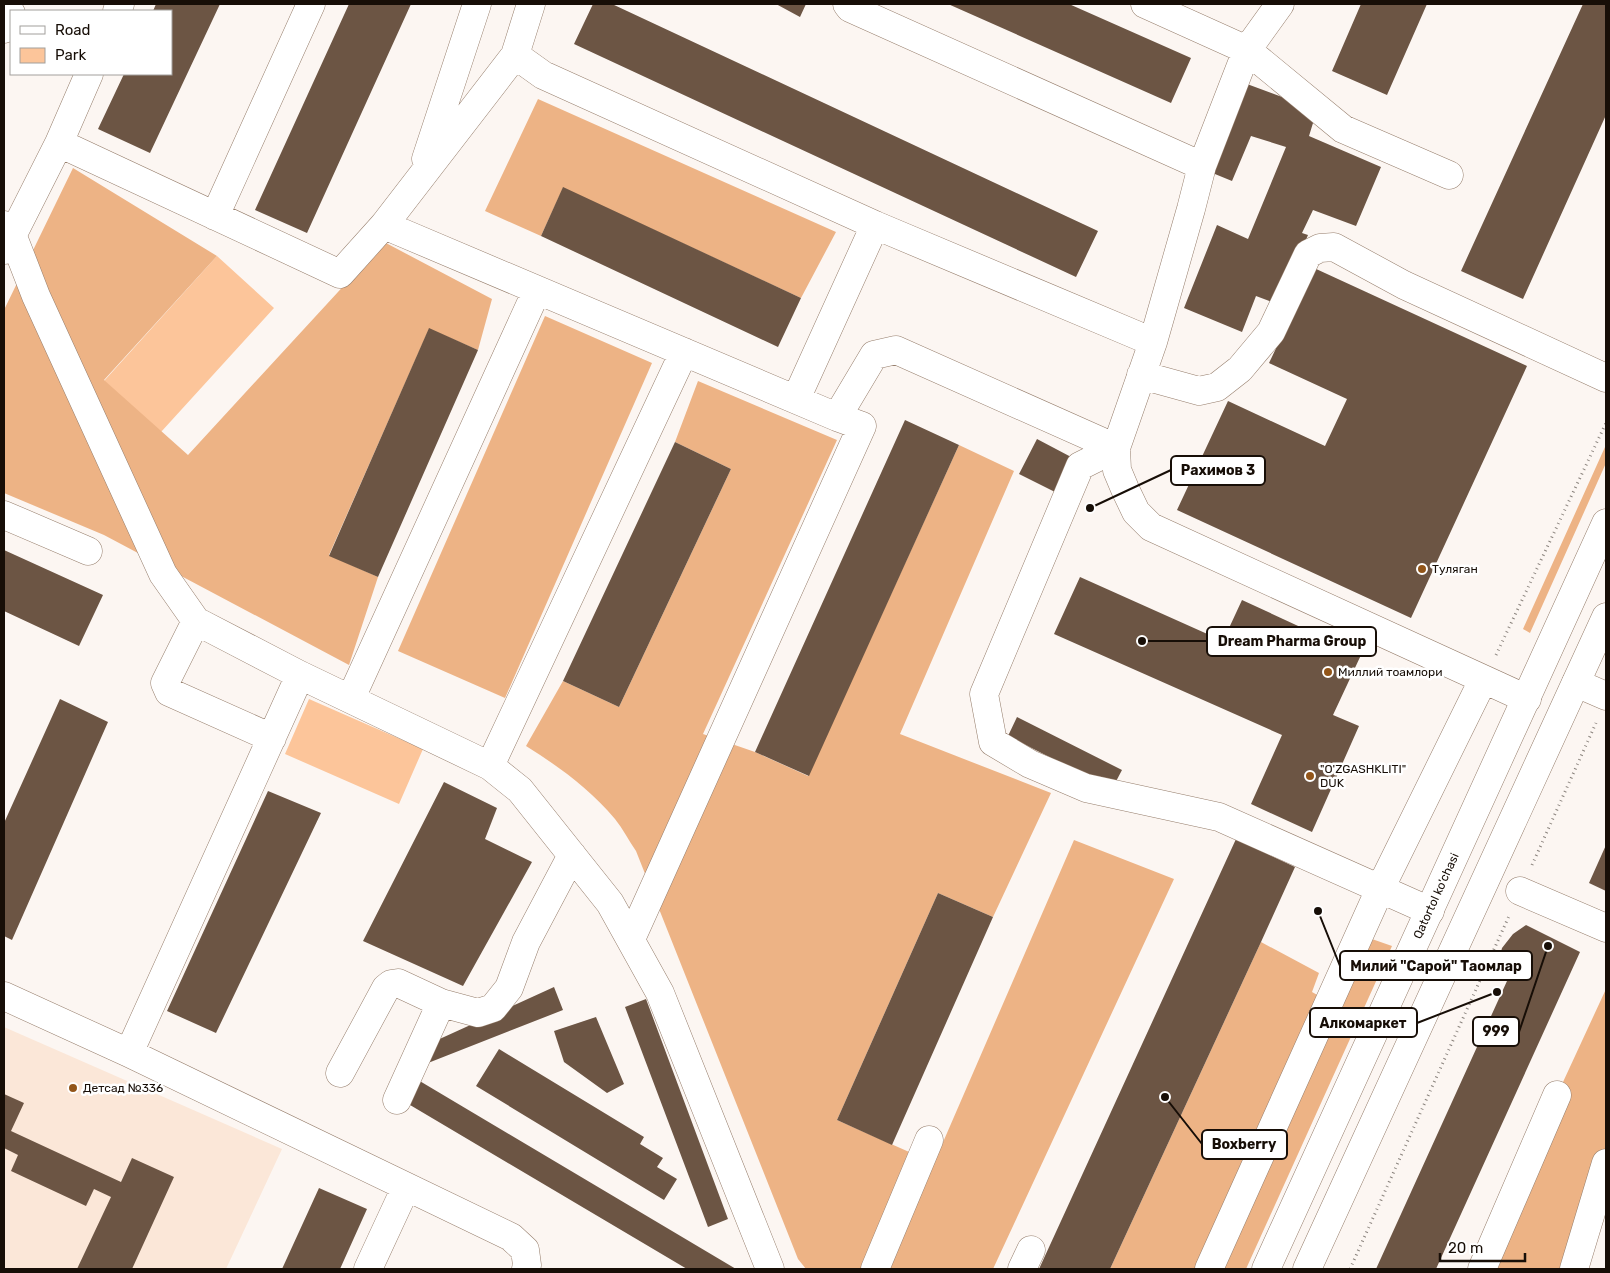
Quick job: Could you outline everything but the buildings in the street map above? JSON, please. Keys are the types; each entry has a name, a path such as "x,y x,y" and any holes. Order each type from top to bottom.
{"street":[{"path":"214,216 311,4"},
{"path":"419,180 477,4"},
{"path":"58,143 340,274 384,225 515,55 531,4"},
{"path":"847,4 850,8 1202,166"},
{"path":"1145,4 1247,50 1343,129 1449,175"},
{"path":"1280,4 1247,50 1202,166 1153,342 1116,448 1117,470 1136,512 1151,527 1562,716"},
{"path":"4,29 10,16"},
{"path":"515,55 543,75 875,225 1153,342"},
{"path":"89,75 58,143 7,238 55,336 163,574 196,621 300,675 490,766 520,790 610,903 660,993 770,1269"},
{"path":"384,225 862,426 631,939"},
{"path":"796,399 875,225"},
{"path":"1141,375 1199,391 1217,387 1240,369 1271,332 1308,254 1320,248 1334,247 1404,285 1606,378"},
{"path":"351,698 537,290"},
{"path":"837,417 874,355 896,350 1116,448"},
{"path":"490,766 684,352"},
{"path":"1116,448 1080,466 984,694 993,742 1030,764 1086,788 1220,817 1430,911"},
{"path":"4,515 88,551"},
{"name":"Qatortol ko'chasi","path":"1266,1269 1606,523"},
{"path":"1307,1269 1606,617"},
{"path":"196,621 165,684 166,688 169,692 272,738"},
{"path":"1541,668 1576,683 1602,706"},
{"path":"129,1053 300,675"},
{"path":"1208,1269 1380,889 1484,680"},
{"path":"1527,699 1576,683"},
{"path":"340,1073 386,988 391,984 398,983 441,1003 478,1013 493,1008 509,988 526,942 572,855"},
{"path":"1520,891 1606,928"},
{"path":"4,996 129,1053 511,1237 525,1250 526,1269"},
{"path":"397,1100 441,1003"},
{"path":"1482,1269 1558,1095"},
{"path":"875,1269 929,1140"},
{"path":"1574,1269 1606,1163"},
{"path":"368,1269 406,1187"}],"path":[{"path":"1484,680 1606,423"},
{"path":"1350,1269 1602,706"}],"shaded area":[{"path":"538,99 836,232 801,298 563,188 541,236 485,211"},
{"path":"73,168 217,256 104,380 188,455 384,242 492,299 478,350 429,329 329,555 378,577 349,665 104,535 4,493 4,310"},
{"path":"545,316 652,363 505,698 398,651"},
{"path":"698,381 837,440 703,734 755,752 808,776 959,445 1014,471 900,734 1051,793 993,917 938,893 837,1120 934,1163 1074,840 1174,879 993,1269 806,1269 798,1259 636,851 615,819 595,798 562,770 526,746 563,681 619,707 731,469 675,442"},
{"path":"1605,447 1606,463 1530,633 1523,629"},
{"path":"1369,938 1392,946 1246,1269 1110,1269 1261,942 1319,973 1312,992 1337,1006"},
{"path":"1606,989 1606,1163 1574,1269 1482,1269 1557,1095"},
{"name":"Детсад №336","path":"4,1027 282,1149 226,1269 4,1269"}],"green space":[{"path":"217,256 274,308 161,432 104,381"},
{"path":"309,699 423,749 399,804 285,754"}],"place":[{"name":"Рахимов 3","path":"1090,508"},
{"name":"Туляган","path":"1422,569"},
{"name":"Dream Pharma Group","path":"1142,641"},
{"name":"Миллий тоамлори","path":"1328,672"},
{"name":"\"O'ZGASHKLITI\" DUK","path":"1310,776"},
{"name":"Милий \"Сарой\" Таомлар","path":"1318,911"},
{"name":"999","path":"1548,946"},
{"name":"Алкомаркет","path":"1497,992"},
{"name":"Детсад №336","path":"73,1088"},
{"name":"Boxberry","path":"1165,1097"}]}
